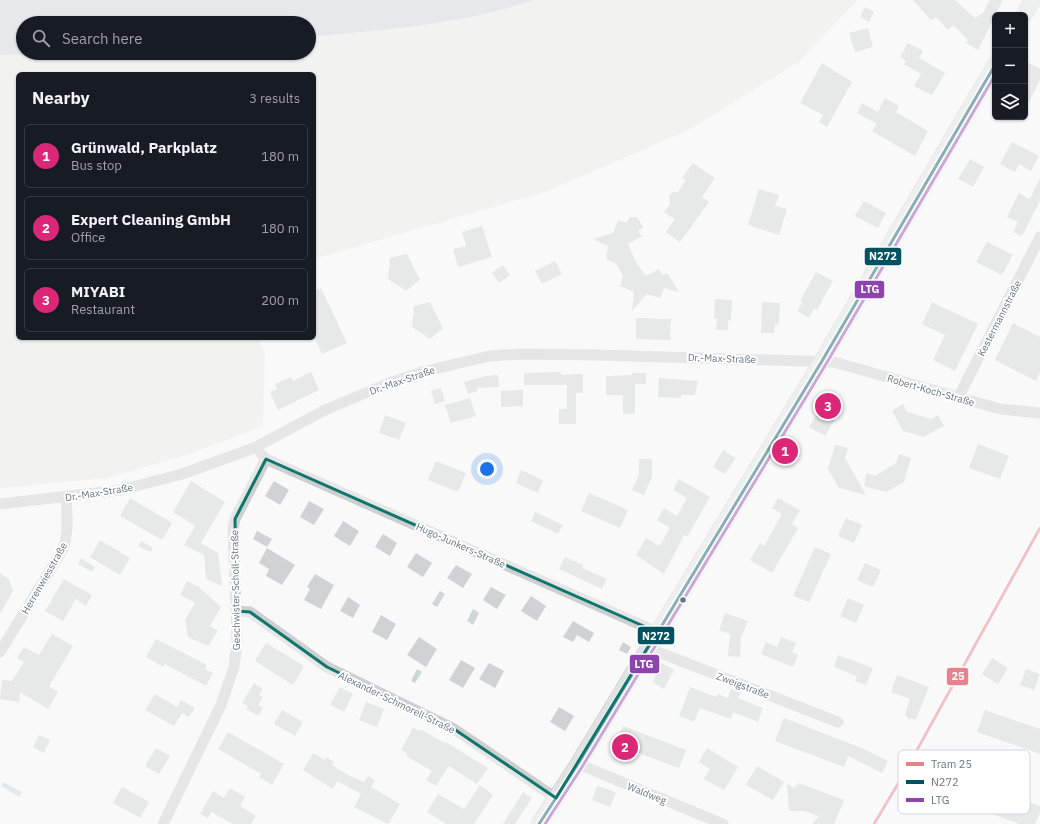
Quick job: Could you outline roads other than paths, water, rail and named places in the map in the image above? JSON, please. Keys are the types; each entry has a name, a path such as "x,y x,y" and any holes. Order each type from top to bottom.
{"main road":[{"path":"1026,12 1032,0"},
{"path":"540,824 578,764 822,361 992,70"}],"street":[{"name":"Kestermannstraße","path":"958,398 1040,238"},
{"name":"Dr.-Max-Straße","path":"0,504 121,490 182,474 254,448 325,410 389,383 422,372 489,356 524,354 598,355 822,361"},
{"name":"Robert-Koch-Straße","path":"822,361 834,362 1000,409 1040,413"},
{"path":"254,448 266,459"},
{"name":"Hugo-Junkers-Straße","path":"266,459 657,632"},
{"name":"Geschwister-Scholl-Straße","path":"164,824 216,717 229,682 237,643 233,528 235,519 266,459"},
{"name":"Herrenwiesstraße","path":"0,652 63,549 67,539 68,526 66,497"},
{"name":"Alexander-Schmorell-Straße","path":"236,611 250,612 330,669 454,728 556,798"},
{"name":"Zweigstraße","path":"648,648 838,722"},
{"name":"Waldweg","path":"578,764 718,823"}],"tram line":[{"name":"25","path":"917,750 1040,528"},
{"name":"25","path":"874,824 898,784"}],"place":[{"name":"MIYABI","path":"828,406"},
{"name":"Grünwald, Parkplatz","path":"785,451"},
{"name":"Expert Cleaning GmbH","path":"625,747"}]}
